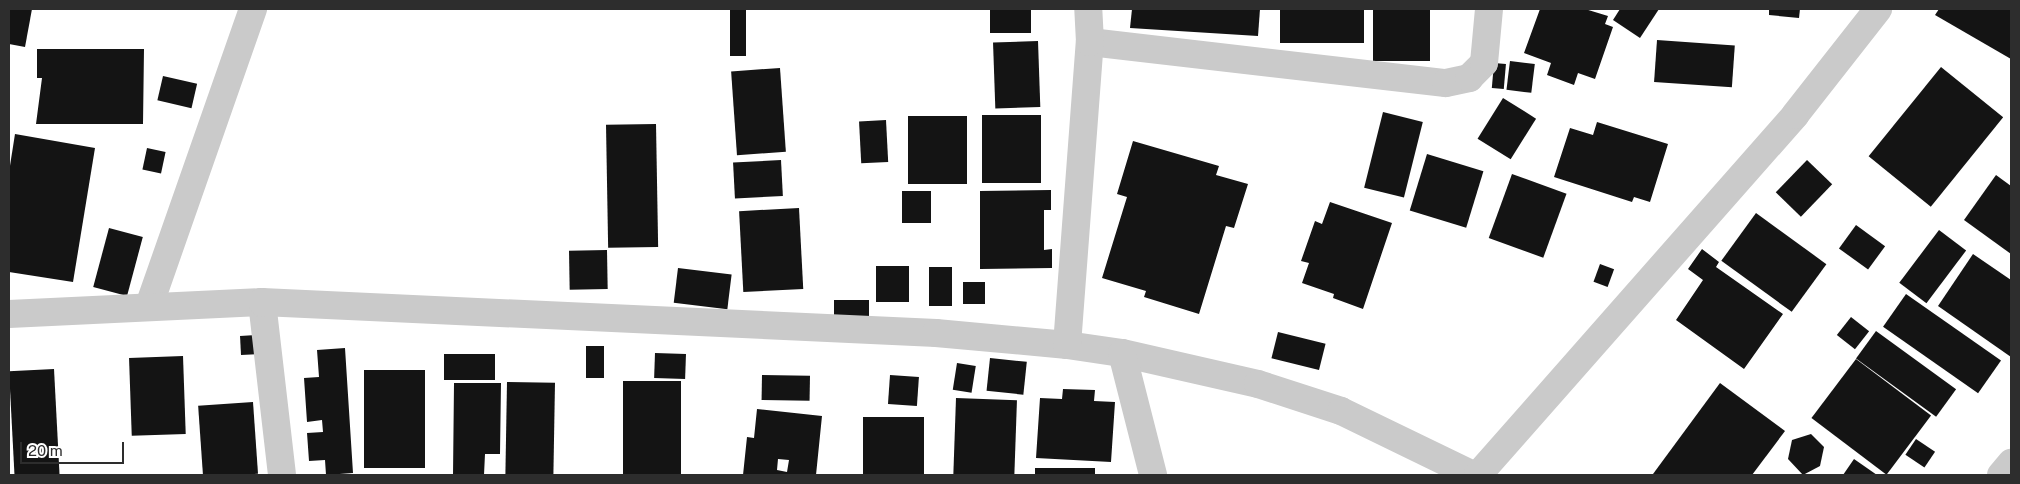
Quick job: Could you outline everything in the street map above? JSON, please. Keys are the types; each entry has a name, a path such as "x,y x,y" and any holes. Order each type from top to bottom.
{"street":[{"path":"149,306 253,9"},
{"path":"1067,345 1090,42 1088,9"},
{"path":"1090,42 1446,83 1469,78 1484,63 1489,9"},
{"path":"1478,475 1795,116 1878,9"},
{"path":"262,302 282,475"},
{"path":"9,314 262,302 936,333 1067,345 1122,353 1258,384 1341,411 1474,475"},
{"path":"1122,353 1153,475"},
{"path":"2001,475 2011,463"}],"building":[{"path":"9,9 32,9 25,47 9,44"},
{"path":"730,9 746,9 746,56 730,56"},
{"path":"990,9 1031,9 1031,33 990,33"},
{"path":"1132,9 1260,9 1258,36 1130,28"},
{"path":"1280,9 1364,9 1364,43 1280,43"},
{"path":"1373,9 1430,9 1430,61 1373,61"},
{"path":"1540,9 1585,9 1608,16 1605,24 1613,27 1595,79 1578,73 1574,85 1547,75 1551,63 1524,53"},
{"path":"1620,9 1659,9 1640,38 1613,20"},
{"path":"1769,9 1800,9 1799,18 1769,15"},
{"path":"1939,9 2011,9 2011,59 1935,15"},
{"path":"1657,40 1735,45 1732,87 1654,82"},
{"path":"1038,41 1040,107 995,109 993,43"},
{"path":"37,49 144,49 143,124 36,124 42,78 37,78"},
{"path":"1510,61 1535,64 1531,93 1506,90"},
{"path":"1494,63 1506,64 1504,89 1492,88"},
{"path":"1941,67 2003,117 1931,207 1869,156"},
{"path":"780,68 786,152 737,155 731,71"},
{"path":"163,76 197,84 191,108 157,100"},
{"path":"1503,98 1536,119 1511,159 1478,139"},
{"path":"1383,112 1423,122 1404,198 1364,188"},
{"path":"982,115 1041,115 1041,183 982,183"},
{"path":"908,116 967,116 967,184 908,184"},
{"path":"886,120 888,162 861,163 859,121"},
{"path":"1597,122 1668,144 1650,202 1634,197 1632,202 1554,177 1570,128 1593,135"},
{"path":"656,124 658,247 608,248 606,125"},
{"path":"15,134 95,148 73,282 9,272 9,172"},
{"path":"1133,141 1219,166 1216,175 1248,184 1234,228 1226,226 1199,314 1144,297 1146,291 1102,278 1127,197 1117,194"},
{"path":"147,148 166,152 161,173 142,170"},
{"path":"1427,154 1483,171 1466,228 1410,210"},
{"path":"781,160 783,196 735,198 733,163"},
{"path":"1807,160 1832,184 1801,217 1776,192"},
{"path":"1512,174 1567,194 1543,258 1489,238"},
{"path":"1996,175 2011,186 2011,254 1964,220"},
{"path":"1051,190 1051,210 1044,210 1044,250 1052,249 1052,268 980,269 980,191"},
{"path":"902,191 931,191 931,223 902,223"},
{"path":"1330,202 1392,223 1363,309 1333,298 1334,294 1302,283 1309,263 1301,261 1315,221 1322,224"},
{"path":"799,208 803,289 743,292 739,211"},
{"path":"1756,213 1826,264 1792,312 1721,261"},
{"path":"1856,225 1885,246 1868,270 1839,248"},
{"path":"109,228 143,237 127,296 93,287"},
{"path":"1939,230 1966,250 1926,303 1899,283"},
{"path":"1702,249 1719,262 1716,267 1783,314 1744,369 1676,320 1703,280 1688,269"},
{"path":"607,250 608,289 570,290 569,251"},
{"path":"1973,254 2011,280 2011,357 1938,306"},
{"path":"1600,264 1614,269 1608,287 1594,282"},
{"path":"876,266 909,266 909,302 876,302"},
{"path":"929,267 952,267 952,306 929,306"},
{"path":"678,268 732,275 727,309 674,303"},
{"path":"963,282 985,282 985,304 963,304"},
{"path":"1906,294 2001,361 1978,393 1883,327"},
{"path":"834,300 869,300 869,319 834,319"},
{"path":"1851,317 1869,331 1855,349 1837,335"},
{"path":"1876,331 1956,389 1936,417 1856,359"},
{"path":"1278,332 1326,344 1319,370 1271,358"},
{"path":"258,335 259,354 241,355 240,336"},
{"path":"586,346 604,346 604,378 586,378"},
{"path":"345,348 353,473 326,475 325,460 309,461 307,433 323,432 322,420 307,422 304,378 319,377 317,350"},
{"path":"655,353 686,354 685,379 654,378"},
{"path":"444,354 495,354 495,380 444,380"},
{"path":"183,356 186,434 132,436 129,358"},
{"path":"990,358 1027,362 1023,395 987,391"},
{"path":"1856,359 1931,416 1887,475 1811,418"},
{"path":"957,363 976,366 972,393 953,390"},
{"path":"54,369 60,475 14,475 9,371"},
{"path":"364,370 425,370 425,468 364,468"},
{"path":"762,375 810,376 810,401 762,400"},
{"path":"890,375 919,377 917,406 888,404"},
{"path":"623,381 681,381 681,475 623,475"},
{"path":"507,382 555,383 553,475 505,475"},
{"path":"454,383 501,383 500,454 485,454 484,475 453,475"},
{"path":"1720,383 1785,431 1752,475 1653,474"},
{"path":"1063,389 1095,390 1094,401 1115,402 1111,462 1036,458 1040,398 1062,399"},
{"path":"956,398 1017,400 1014,475 953,475"},
{"path":"253,402 258,474 203,475 198,406"},
{"path":"757,409 822,416 816,475 743,475 747,437 754,438","holes":["778,459 789,460 787,472 777,470"]},
{"path":"863,417 924,417 924,475 863,475"},
{"path":"1811,434 1824,447 1820,466 1803,475 1788,459 1792,440"},
{"path":"1916,439 1935,452 1924,468 1905,455"},
{"path":"1854,459 1877,475 1843,475"},
{"path":"1035,468 1095,468 1095,475 1035,475"}]}
